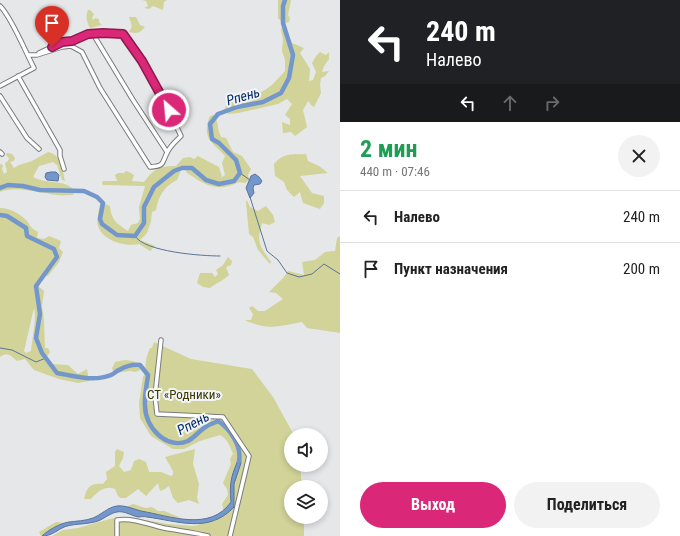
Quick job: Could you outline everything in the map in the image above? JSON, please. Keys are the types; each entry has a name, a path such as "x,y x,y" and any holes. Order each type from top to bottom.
{"street":[{"path":"0,6 4,9 34,68 0,86"},
{"path":"28,55 37,55 62,47 71,46 82,52 100,88 150,167 158,166 164,162 167,152 181,136 163,97 142,61 123,34 88,34 72,41 62,42 37,55"},
{"path":"93,34 167,152"},
{"path":"18,76 60,150 60,156 64,169"},
{"path":"0,96 27,138 39,149"},
{"path":"161,340 155,386 157,414 223,417 249,456 230,536"},
{"path":"117,536 117,520 127,519 208,536"}],"green space":[{"path":"142,0 167,0 164,2 163,10 153,6 149,9 144,8 148,6 146,1"},
{"path":"278,0 291,0 288,15 290,18 289,22 283,24 292,43 304,48 300,53 310,69 309,81 313,80 316,72 312,63 316,56 320,52 326,55 329,52 329,59 322,72 329,71 321,78 321,93 314,107 308,101 303,110 307,127 295,136 291,132 283,133 282,122 290,125 290,119 285,115 292,104 287,99 278,104 238,113 229,114 224,112 226,105 233,99 244,100 265,90 285,71 281,30 283,23 278,18"},
{"path":"88,10 94,14 92,18 93,20 95,18 99,19 99,22 102,25 90,28 87,19"},
{"path":"129,17 136,17 140,25 145,27 142,31 134,33 129,32 132,26"},
{"path":"214,115 221,137 226,138 233,152 242,156 251,169 248,175 249,180 245,183 239,182 224,187 211,186 199,181 186,172 187,168 182,168 177,180 172,182 162,192 156,210 152,212 147,233 140,240 155,246 150,251 139,244 121,244 105,236 97,224 100,204 103,203 110,206 115,221 128,231 131,225 138,223 140,219 139,207 145,186 103,185 102,183 103,181 117,181 115,175 118,173 124,173 126,171 129,172 134,175 132,181 144,182 157,169 176,166 183,158 190,157 194,159 198,156 219,167 222,177 225,175 222,163 225,156 212,143 207,135 210,116"},
{"path":"48,152 59,159 65,181 62,180 57,165 53,162 39,166 33,177 44,181 66,184 75,191 73,195 59,195 20,189 0,192 0,164 3,165 2,169 4,174 7,172 5,163 9,158 6,155 7,153 12,154 15,158 14,161 10,162 14,168 32,161"},
{"path":"306,154 308,161 319,166 328,173 300,176 312,193 324,196 324,203 320,209 303,203 300,192 294,197 287,190 284,182 275,176 274,164 278,160 288,155"},
{"path":"247,200 250,207 258,211 266,206 273,215 275,222 269,225 262,223 259,235 260,244 271,262 270,264 258,250 253,237 249,234"},
{"path":"0,208 4,208 23,217 32,228 38,232 37,238 44,239 49,236 61,241 59,248 63,252 59,262 48,276 42,275 39,287 44,291 42,306 45,348 48,348 50,352 46,358 51,364 68,365 78,374 87,369 89,381 78,383 59,379 34,370 25,359 17,361 7,354 0,357","holes":["34,308 35,312 31,351 26,353 24,351"]},
{"path":"340,236 340,333 307,328 302,322 267,327 245,320 251,320 253,314 249,308 252,306 258,311 265,311 283,299 276,293 269,292 288,271 304,275 302,262 315,260 325,252 335,251 337,238"},
{"path":"228,257 232,261 231,265 226,267 229,275 227,277 210,288 203,287 197,283 200,273 212,273 215,277 218,274 216,270 223,265"},
{"name":"СТ «Родники»","path":"154,342 191,359 252,369 273,397 290,428 284,428 284,472 301,472 301,480 284,480 284,524 304,524 304,536 52,536 63,530 78,528 113,518 127,517 168,524 193,526 199,525 199,523 215,521 230,508 230,504 224,511 222,504 228,495 227,489 223,483 231,464 230,459 233,454 225,439 220,435 200,441 184,449 173,449 151,436 140,418 139,403 143,377 146,372 146,360 150,348 152,348"},
{"path":"125,360 133,361 143,368 136,372 130,371 114,373 112,368 115,362"},
{"path":"117,449 124,452 119,466 124,472 131,470 134,461 139,459 146,462 149,472 161,472 171,476 173,475 173,471 165,457 195,449 193,464 199,484 197,498 199,504 189,500 178,503 173,498 169,486 160,491 158,483 146,496 138,489 126,498 121,498 118,496 115,489 108,488 99,492 91,499 84,499 86,491 92,485 103,484 107,479 106,472 115,466 115,452"},
{"path":"133,504 146,508 152,507 158,511 164,511 179,517 178,519 169,518 126,507"},
{"path":"56,522 64,523 41,536 39,532"}],"water":[{"path":"56,172 59,175 58,181 47,180 45,177 46,173"},
{"path":"255,174 262,181 260,184 254,185 254,193 250,198 246,188 251,176"},
{"path":"240,455 241,463 234,484 234,507 214,521 193,524 182,523 138,517 125,512 116,512 98,521 66,526 50,535 42,536 51,529 62,524 90,519 117,506 189,520 212,517 222,511 231,502 230,488"}],"waterway":[{"name":"Рпень","path":"0,188 8,185 23,186 40,190 84,191 97,197 103,203 100,219 102,224 117,235 135,236 144,223 144,207 154,187 174,171 182,168 192,168 206,180 219,184 234,181 240,173 236,160 219,143 212,139 210,124 218,114 237,107 263,102 281,93 289,78 293,55 283,23 283,6 285,0"},
{"path":"240,173 250,180"},
{"path":"250,197 267,251 278,260 287,273 299,277 312,274 324,264 340,274"},
{"name":"Рпень","path":"0,215 7,216 26,228 27,236 54,249 57,257 36,286 40,314 36,338 42,353 57,373 84,378 98,378 111,375 127,366 140,365 148,375 145,398 146,414 149,422 158,435 172,442 180,443 188,441 208,425 218,421 231,433 234,438 239,450 239,461"},
{"path":"135,236 140,241 161,249 188,254 220,256"},
{"path":"0,348 12,350 36,362 46,358"}],"route":[{"path":"52,47 62,42 72,41 88,34 123,34 142,61 169,110"}]}
